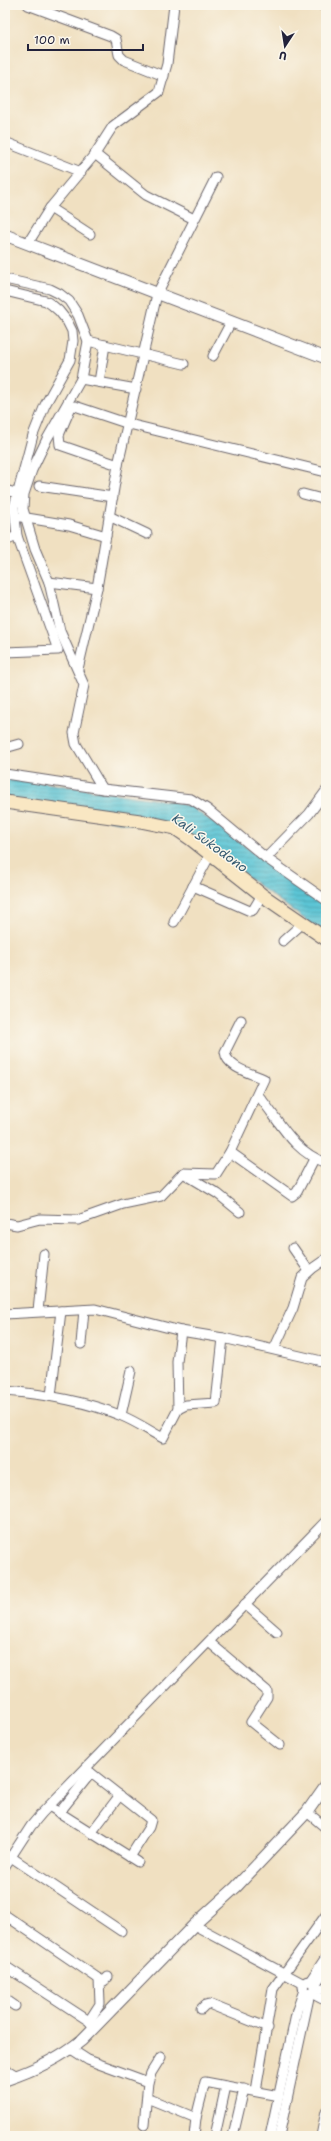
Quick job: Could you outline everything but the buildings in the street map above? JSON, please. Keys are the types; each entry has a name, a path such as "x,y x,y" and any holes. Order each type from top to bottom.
{"main road":[{"path":"5,802 162,824 182,832 262,895 326,940"}],"street":[{"path":"28,5 111,36 116,39 119,55 124,60 164,76"},
{"path":"28,243 50,208 96,154 113,126 159,92 164,76 174,5"},
{"path":"321,5 326,6"},
{"path":"5,142 80,172"},
{"path":"96,154 146,195 194,219"},
{"path":"78,669 97,588 118,465 145,353 156,294 216,177"},
{"path":"50,208 90,234"},
{"path":"5,235 326,358"},
{"path":"5,652 58,650 34,578 17,536 19,517 32,470 46,439 81,379 88,341 78,314 69,301 50,289 33,291 9,286"},
{"path":"33,291 60,311 72,331 73,347 70,360 45,405 33,435 16,493 19,517 50,582 60,631 78,669 84,690 74,733 76,744 97,788"},
{"path":"213,356 230,322"},
{"path":"88,341 145,353 184,364"},
{"path":"99,382 105,345"},
{"path":"81,379 136,389"},
{"path":"118,465 64,447 58,442 67,412 71,407 75,406 129,424 326,472"},
{"path":"39,486 112,496"},
{"path":"5,490 16,493"},
{"path":"303,494 326,500"},
{"path":"110,516 147,534"},
{"path":"19,517 69,525 106,536"},
{"path":"5,541 17,536"},
{"path":"50,582 97,588"},
{"path":"5,748 20,744"},
{"path":"5,774 97,788 191,799 207,809 266,858 326,900"},
{"path":"266,858 309,814 326,791"},
{"path":"174,922 211,854"},
{"path":"193,886 250,911 253,910 262,895"},
{"path":"283,940 303,923"},
{"path":"5,1223 17,1225 40,1219 68,1221 78,1220 123,1204 161,1196 184,1172 215,1175 230,1152 258,1095 264,1079 234,1066 225,1056 225,1052 241,1020"},
{"path":"258,1095 271,1110 286,1135 314,1159 326,1163"},
{"path":"230,1152 292,1196 297,1192 314,1159"},
{"path":"184,1172 218,1194 240,1212"},
{"path":"293,1248 309,1271"},
{"path":"38,1312 44,1254"},
{"path":"274,1349 293,1308 302,1278 326,1259"},
{"path":"5,1314 95,1309 181,1332 223,1338 326,1362"},
{"path":"81,1344 84,1310"},
{"path":"51,1396 61,1311"},
{"path":"5,1391 51,1396 121,1415 139,1423 162,1438 178,1409 177,1362 181,1332"},
{"path":"178,1409 186,1405 216,1403 223,1338"},
{"path":"121,1415 131,1370"},
{"path":"5,1866 32,1826 49,1806 89,1771 245,1604 326,1521"},
{"path":"245,1604 277,1632"},
{"path":"209,1642 266,1691 267,1696 252,1723 280,1745"},
{"path":"89,1771 151,1820 149,1827 130,1857"},
{"path":"59,1813 89,1771"},
{"path":"5,2080 17,2076 71,2049 92,2024 194,1925 236,1887 322,1797 326,1785"},
{"path":"91,1833 120,1795"},
{"path":"49,1806 138,1862"},
{"path":"307,1812 326,1828"},
{"path":"12,1856 121,1931"},
{"path":"5,1915 99,1979 104,1981 108,1977"},
{"path":"256,2091 268,2028 271,1995 283,1974 326,1915"},
{"path":"194,1925 283,1974 310,1987 326,1991"},
{"path":"270,2136 298,2010 326,1957"},
{"path":"5,1966 92,2024"},
{"path":"279,2136 310,1987 326,1970"},
{"path":"92,2024 100,2004 99,1979"},
{"path":"310,1987 326,2001"},
{"path":"5,1999 15,2006"},
{"path":"201,2009 205,2005 209,2004 268,2028"},
{"path":"71,2049 88,2060 148,2082"},
{"path":"144,2124 148,2082 151,2073 161,2057"},
{"path":"5,2069 17,2076"},
{"path":"194,2136 196,2118 204,2083 279,2096"},
{"path":"215,2136 226,2086"},
{"path":"233,2136 244,2089"},
{"path":"147,2098 196,2118"},
{"path":"321,2136 326,2111"}],"water":[{"name":"Kali Sukodono","path":"5,777 174,802 191,807 326,908 326,935 190,835 5,801"}]}
